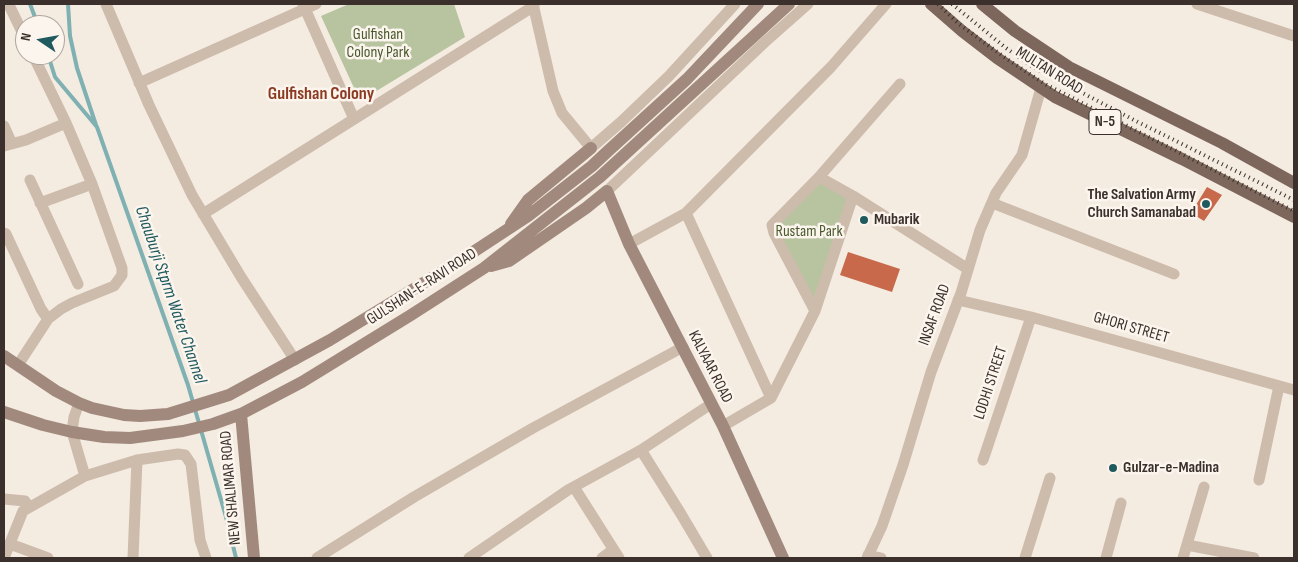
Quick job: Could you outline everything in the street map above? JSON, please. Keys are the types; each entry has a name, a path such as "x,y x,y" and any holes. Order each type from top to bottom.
{"main road":[{"name":"GULSHAN-E-RAVI ROAD","path":"4,356 56,390 79,403 99,410 140,416 168,414 229,396 319,346 461,260 528,216 597,161 687,78 758,4"},
{"name":"GULSHAN-E-RAVI ROAD","path":"4,412 72,432 130,438 183,431 236,416 302,382 484,268 600,177 789,4"},
{"name":"MULTAN ROAD","path":"931,4 962,31 1055,98 1182,159 1294,216"},
{"name":"MULTAN ROAD","path":"982,4 1015,32 1069,67 1222,143 1294,183"},
{"path":"507,230 528,200 590,148"},
{"path":"484,268 508,261 586,208 607,191"},
{"name":"KALYAAR ROAD","path":"607,191 629,244 723,426 783,558"},
{"path":"319,346 328,364"},
{"name":"NEW SHALIMAR ROAD","path":"236,416 254,558"}],"street":[{"path":"106,4 139,84 192,195 241,277 295,360"},
{"path":"203,214 533,5 558,106 590,148 621,122 669,76 735,4"},
{"path":"607,191 808,4"},
{"path":"629,244 686,213 831,67 886,4"},
{"path":"1197,4 1294,36"},
{"path":"139,84 308,5 354,119"},
{"path":"18,365 48,319 72,303 114,286 122,275 122,268 92,184 39,65"},
{"path":"815,311 774,233 772,225 819,176 900,84"},
{"name":"INSAF ROAD","path":"868,556 903,465 931,372 958,300 980,230 996,193 1022,156 1041,88"},
{"path":"4,126 8,145 66,123"},
{"path":"819,176 968,269"},
{"path":"30,180 78,284"},
{"path":"40,203 92,184"},
{"path":"723,426 771,398 815,311 853,196"},
{"path":"992,203 1174,274"},
{"path":"686,213 771,398"},
{"path":"4,233 41,309 48,319"},
{"name":"GHORI STREET","path":"958,300 1031,317 1294,390"},
{"name":"LODHI STREET","path":"983,460 1031,317"},
{"path":"317,558 414,497 533,428 682,347"},
{"path":"1258,480 1279,386"},
{"path":"79,403 74,416 72,432 85,476"},
{"path":"469,558 574,487 641,450 710,404"},
{"path":"641,450 707,558"},
{"path":"4,558 21,515 28,506 85,476 137,460 178,454 185,455 190,464 200,540 206,558"},
{"path":"134,558 137,460"},
{"path":"1025,558 1050,478"},
{"path":"574,487 616,554 602,558"},
{"path":"1182,558 1204,487"},
{"path":"4,499 25,501 28,506"},
{"path":"1106,558 1121,503"},
{"path":"10,544 48,558"},
{"path":"1187,545 1254,558"},
{"path":"868,556 881,558"}],"green space":[{"name":"Gulfishan Colony Park","path":"349,4 454,4 465,37 360,101 321,16"},
{"name":"Rustam Park","path":"819,177 852,199 815,311 774,233 776,220"}],"building":[{"name":"The Salvation Army Church Samanabad","path":"1207,187 1222,195 1204,221 1191,213"},
{"path":"848,252 900,269 892,292 840,275"}],"waterway":[{"name":"Chauburji Stprm Water Channel","path":"30,4 34,15"},
{"path":"68,4 70,36 77,68 96,125"},
{"name":"Chauburji Stprm Water Channel","path":"51,65 55,77 97,127 188,385 236,558"}],"railway":[{"path":"938,4 959,24 1045,84 1294,211"},
{"path":"952,4 1006,48 1033,67 1294,200"}],"place":[{"name":"The Salvation Army Church Samanabad","path":"1206,204"},
{"name":"Mubarik","path":"864,220"},
{"name":"Gulzar-e-Madina","path":"1113,468"}],"district":[{"name":"Gulfishan Colony","path":"321,94"}]}
